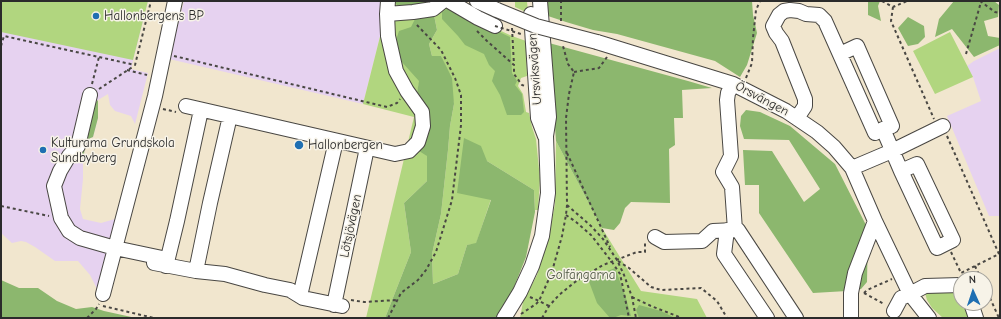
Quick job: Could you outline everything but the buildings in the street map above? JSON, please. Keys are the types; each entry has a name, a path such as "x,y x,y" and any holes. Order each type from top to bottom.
{"street":[{"path":"101,299 154,96 175,1"},
{"path":"186,106 395,154 409,152 418,142 423,126 422,112 407,91 396,70 388,36 388,7 406,13 433,9 443,1"},
{"path":"449,1 495,26"},
{"name":"Örsvängen","path":"476,1 536,26 597,42 738,86 786,111 818,132 852,168 875,221 910,294 927,317"},
{"name":"Örsvängen","path":"486,1 497,10"},
{"name":"Ursviksvägen","path":"530,1 538,118 546,136"},
{"name":"Ursviksvägen","path":"510,317 510,310 532,266 542,236 548,193 546,136 549,117 540,1"},
{"path":"797,118 805,106 806,99 782,40 776,33 773,26 779,15 790,10 800,11 806,14 819,15 826,21 840,54 875,133 892,126 857,46 840,54"},
{"path":"738,86 728,93 727,100 731,156 723,172 732,187 731,230 724,254 767,318"},
{"path":"90,95 78,146 69,156 54,186 61,218 70,231 80,238 196,271 225,274 264,285 290,290 303,298 342,303"},
{"path":"166,262 177,221 201,110"},
{"path":"196,271 230,116"},
{"path":"852,168 892,151 941,127"},
{"path":"883,130 937,248 947,243"},
{"path":"300,296 336,140"},
{"name":"Lötsjövägen","path":"342,303 367,148"},
{"path":"851,318 851,293 855,273 875,221"},
{"path":"650,241 664,242 702,240 713,231 738,230 796,318"},
{"path":"144,260 166,262"},
{"path":"894,311 901,298 925,286 953,281"}],"path":[{"path":"90,95 135,65 151,1"},
{"path":"558,1 561,6"},
{"path":"561,22 562,1"},
{"path":"738,86 752,63 756,10 760,1"},
{"path":"882,1 893,7"},
{"path":"893,7 907,1"},
{"path":"966,54 981,2 995,12 1000,13"},
{"path":"893,7 891,21 997,249"},
{"path":"388,318 401,293 418,280 426,270 436,252 452,200 461,125 461,95 455,78 441,50 406,13"},
{"path":"472,14 472,26 514,65"},
{"path":"512,22 514,74 522,85 528,86"},
{"path":"1,46 4,36 135,65"},
{"path":"510,317 536,304 539,300 553,268 562,236 567,205 566,118 574,72 568,64 563,46"},
{"path":"164,54 387,107 397,102 407,91"},
{"path":"574,72 599,68 608,56"},
{"path":"90,95 99,57"},
{"path":"127,70 158,78"},
{"path":"567,152 610,246"},
{"path":"567,205 591,226 603,239 617,260 624,274 632,297 636,318"},
{"path":"1,206 61,218"},
{"path":"566,215 591,235 620,274 629,318"},
{"path":"542,318 548,306 559,295 582,277 603,265 637,252 645,252 650,241"},
{"path":"947,243 958,271"},
{"path":"617,260 651,287 661,290 701,288 717,301 727,318"},
{"path":"976,266 978,271"},
{"path":"520,292 539,300 548,306"},
{"path":"864,293 894,311"},
{"path":"632,297 682,318"},
{"path":"87,318 96,310 101,299 154,318"},
{"path":"342,303 397,300"},
{"path":"993,305 999,318"}],"shaded area":[{"name":"Kulturama Grundskola Sundbyberg","path":"1,1 148,1 131,69 148,73 135,124 131,116 115,111 110,105 108,94 98,100 98,118 93,137 86,140 80,209 83,219 101,223 115,219 98,291 90,275 78,261 55,261 26,242 21,241 12,243 1,233"},
{"path":"184,1 389,1 363,104 169,59"},
{"path":"1000,48 1000,216 989,216 947,116 981,101 973,77 967,66"}],"green space":[{"path":"1,1 148,1 133,60 1,32"},
{"path":"389,1 430,1 446,6 526,41 527,76 521,78 518,86 523,94 526,112 529,113 536,139 540,179 538,210 535,210 534,190 487,161 491,199 476,244 467,245 458,274 433,284 432,254 441,214 450,126 454,104 441,56 432,56 429,44 437,30 434,15 417,93 427,156 427,181 404,203 411,252 385,318 366,318 414,117 363,104"},
{"path":"394,1 425,1 432,3 402,6 397,5"},
{"path":"515,1 527,1 528,13 515,7"},
{"path":"545,1 752,1 757,33 747,65 740,77 715,61 617,34 593,30 545,15"},
{"path":"868,1 880,1 878,6 881,21 868,15"},
{"path":"954,1 994,1 999,5 998,17 984,21 988,36 1000,38 1000,45 974,57 952,29 935,37 939,19"},
{"path":"448,8 510,37 512,73 517,81 515,85 522,94 524,112 521,115 507,115 500,95 492,81 495,71 489,65 484,54 465,45 442,19 442,12"},
{"path":"417,15 434,15 437,30 429,44 432,56 441,56 452,78 454,104 450,126 441,214 432,254 433,284 458,274 467,245 476,243 491,200 457,193 464,138 481,146 487,161 534,190 535,212 526,257 506,307 496,318 385,318 411,252 404,203 427,181 427,156 419,151 424,141 417,93 419,81 401,61 394,46 399,31 411,27"},
{"path":"908,17 924,26 925,37 918,44 908,46 898,28"},
{"path":"950,32 973,77 935,94 913,51"},
{"path":"549,43 712,88 682,90 683,118 674,118 675,145 669,149 670,203 631,202 625,208 620,223 614,230 602,228 556,141"},
{"path":"98,100 98,118 93,137 86,140 83,161 81,143 92,106"},
{"path":"746,110 760,112 790,126 835,164 868,229 867,282 861,289 813,293 759,213 759,185 745,185 743,150 772,151 804,202 820,189 789,140 744,139 740,126 741,116"},
{"name":"Golfängarna","path":"556,141 602,228 641,291 697,299 707,318 520,318 523,302 537,275 548,241 555,204"},
{"path":"615,268 631,316 621,315 610,318 597,303 588,279"},
{"path":"1,280 19,288 38,288 57,301 76,309 92,307 136,318 1,318"},
{"path":"953,291 953,311 969,311 973,318 943,318 932,308 925,293"},
{"path":"639,305 661,311 675,318 639,318 636,310"}],"place":[{"name":"Hallonbergens BP","path":"96,16"},
{"name":"Hallonbergen","path":"299,145"},
{"name":"Kulturama Grundskola Sundbyberg","path":"43,150"}]}
